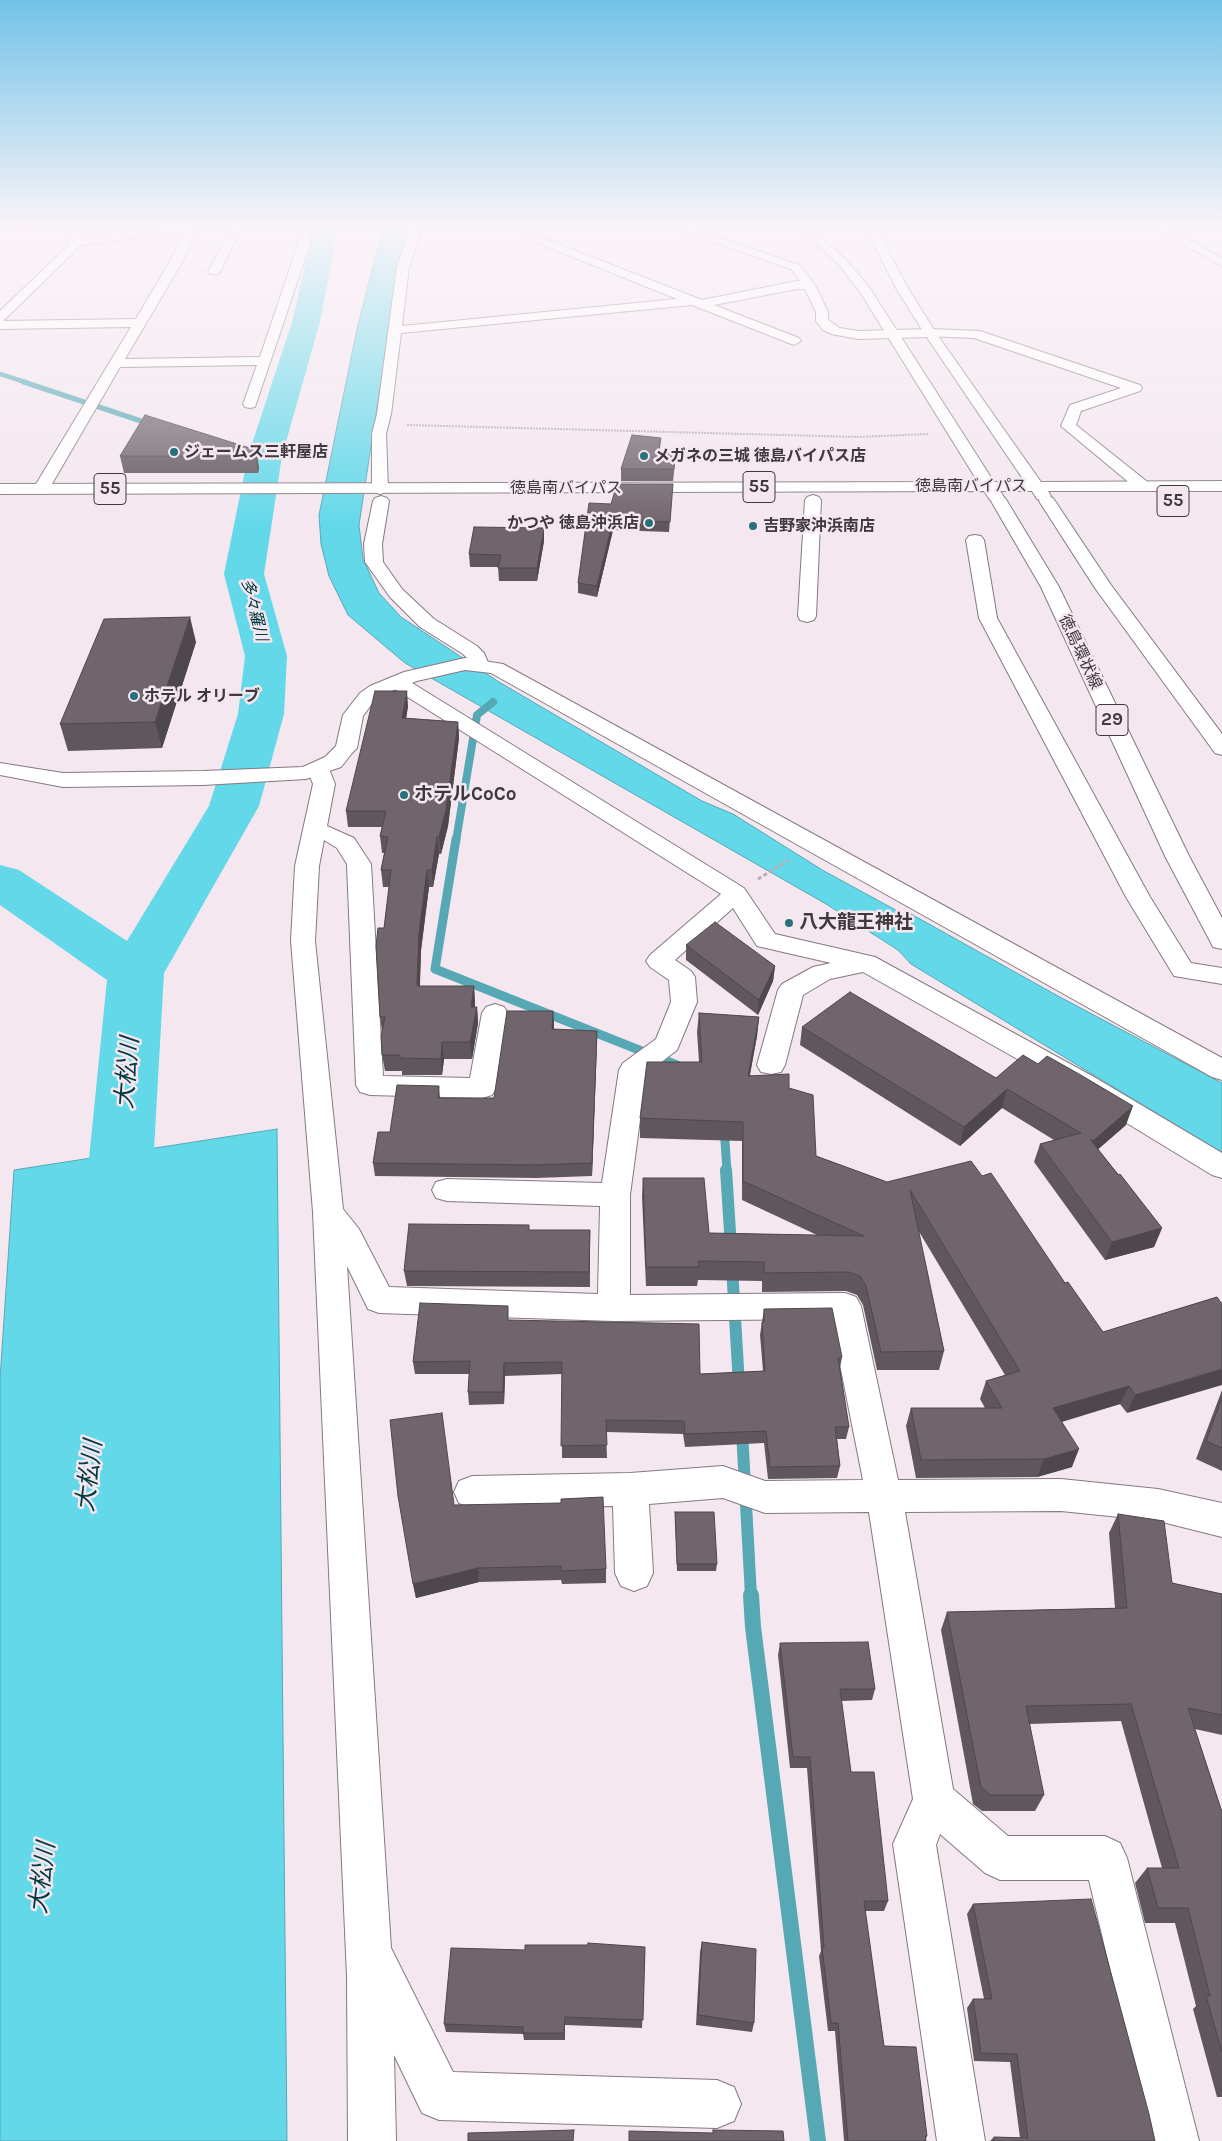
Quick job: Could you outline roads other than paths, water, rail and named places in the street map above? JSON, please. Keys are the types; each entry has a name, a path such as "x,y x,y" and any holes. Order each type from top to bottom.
{"main road":[{"path":"41,489 136,327"},
{"path":"250,404 276,327"},
{"path":"396,327 379,434 373,544 374,562 396,593 427,623 470,650 477,657 472,664"},
{"path":"396,330 430,327"},
{"path":"758,327 794,341"},
{"path":"828,327 836,331 858,334 975,334 1135,388 1075,408 1068,426 1144,487"},
{"name":"徳島環状線","path":"889,327 994,493 1050,587 1177,856 1222,941"},
{"path":"926,327 1047,501 1104,588 1222,749"},
{"path":"116,363 265,361"},
{"name":"徳島南バイパス","path":"376,495 813,500 994,493 1035,486 1222,486"},
{"name":"徳島南バイパス","path":"0,489 220,495"},
{"name":"徳島南バイパス","path":"0,501 220,495 994,493 1047,501 1222,501"},
{"path":"807,616 813,500"},
{"path":"975,540 988,618 1138,897 1182,970 1222,976"},
{"path":"0,769 63,780 203,778 306,772 333,762 346,748 353,715 367,697 377,690 404,679 472,664 496,668 1222,1070"},
{"path":"404,679 746,886 766,940 866,963 1084,1084 1222,1167"},
{"path":"318,769 324,784 307,866 303,940 328,1212 368,1949 372,2141"},
{"path":"314,829 332,835 346,843 359,864 370,1085 482,1088 495,1014"},
{"path":"614,1308 615,1195 634,1070 667,1044 684,1002 682,977 659,961 746,886"},
{"path":"771,1065 791,990 822,973 866,963"},
{"path":"447,1190 615,1195"},
{"path":"328,1212 348,1237 380,1300 614,1308 845,1306 884,1496 934,1800 914,1844 961,2141"},
{"path":"472,1492 630,1489 723,1482 765,1497 1061,1495 1158,1505 1222,1520"},
{"path":"630,1489 634,1573"},
{"path":"934,1800 1000,1858 1105,1858 1175,2141"},
{"path":"368,1949 439,2096 717,2104"}],"water":[{"path":"358,327 389,327 359,525 363,559 379,593 401,617 499,682 702,801 733,814 824,871 903,914 911,914 1058,996 1222,1083 1222,1153 911,964 898,950 826,904 405,663 348,615 329,576 321,544 319,515"},
{"path":"277,1129 287,2141 0,2141 0,1379 14,1170"}],"waterway":[{"name":"多々羅川","path":"136,973 234,806 261,714 266,656 244,574 265,456 304,327"},
{"path":"0,374 28,383"},
{"path":"24,382 153,425"},
{"path":"243,453 265,456"},
{"path":"456,841 477,715 493,702"},
{"path":"456,839 435,969 682,1067"},
{"name":"大松川","path":"0,881 136,973"},
{"name":"大松川","path":"115,1238 136,973"},
{"path":"724,1127 727,1171"},
{"path":"726,1170 731,1247"},
{"path":"732,1267 739,1385"},
{"path":"742,1431 751,1596"},
{"path":"751,1595 753,1627 818,2141"}],"place":[{"name":"ジェームス三軒屋店","path":"174,452"},
{"name":"メガネの三城 徳島バイパス店","path":"644,456"},
{"name":"かつや 徳島沖浜店","path":"649,523"},
{"name":"吉野家沖浜南店","path":"753,526"},
{"name":"ホテル オリーブ","path":"134,696"},
{"name":"ホテルCoCo","path":"404,795"},
{"name":"八大龍王神社","path":"789,923"}]}
